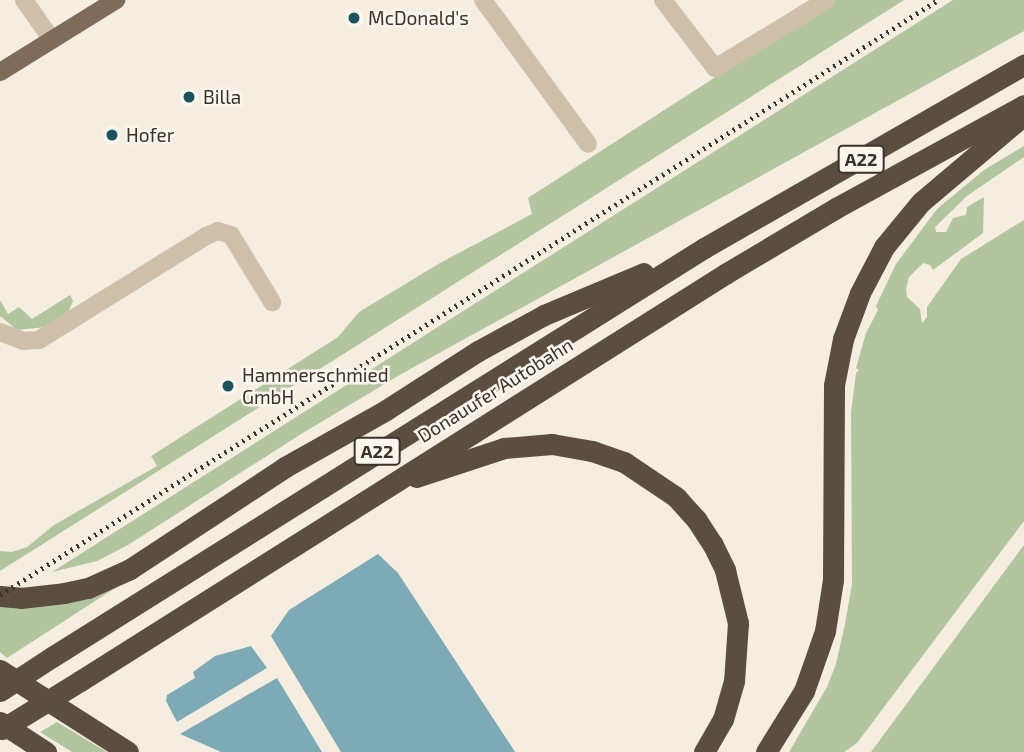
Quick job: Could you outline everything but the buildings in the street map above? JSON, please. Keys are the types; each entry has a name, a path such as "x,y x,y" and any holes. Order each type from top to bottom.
{"highway":[{"name":"Donauufer Autobahn","path":"0,691 704,248 1024,65"},
{"name":"Donauufer Autobahn","path":"0,730 736,267 1024,105"},
{"path":"766,752 804,691 828,618 834,541 831,450 834,385 843,339 860,293 884,247 921,202 1024,115"},
{"path":"0,596 31,597 76,591 130,569 285,467 386,410 478,351 544,315 704,248"},
{"path":"382,488 487,452 516,445 552,444 592,451 624,463 676,497 696,519 719,558 733,595 738,623 734,681 723,719 704,752"},
{"path":"0,670 128,752"},
{"path":"0,722 46,752"}],"main road":[{"path":"0,72 116,0"}],"street":[{"path":"483,0 588,144"},
{"path":"663,0 715,68 827,0"},
{"path":"27,1 52,40"},
{"path":"0,332 23,341 39,340 218,231 231,235 272,302"}],"green space":[{"path":"835,0 904,0 0,571 0,551 12,552 27,547 54,525 157,466 151,456 338,337 359,312 440,263 532,214 528,198"},
{"path":"953,0 1024,0 1024,31 403,373 301,434 128,545 97,561 52,572"},
{"path":"1024,146 1024,157 967,196 935,227 936,232 946,232 953,218 966,215 967,207 984,197 983,233 933,270 930,265 923,263 909,277 906,289 907,297 920,309 922,323 927,317 927,307 961,259 1024,220 1024,521 857,743 844,752 789,752 827,687 836,664 845,624 852,584 851,413 856,373 859,370 856,368 866,333 878,310 876,306 896,264 937,209 984,170"},
{"path":"70,295 73,301 68,313 46,327 17,330 0,316 0,300 8,314 19,307 32,319"},
{"path":"1024,545 1024,752 871,752"},
{"path":"123,583 7,658 0,652 0,605"},
{"path":"57,722 107,752 72,752 40,732"}],"water":[{"path":"378,554 398,573 515,752 341,752 271,636 289,610"},
{"path":"251,646 267,668 177,722 166,701 167,695 195,678 193,672 215,656"},
{"path":"277,678 322,752 221,752 180,734"}],"railway":[{"path":"0,595 938,0"}],"place":[{"name":"McDonald's","path":"354,18"},
{"name":"Billa","path":"189,97"},
{"name":"Hofer","path":"112,135"},
{"name":"Hammerschmied GmbH","path":"228,386"}]}
